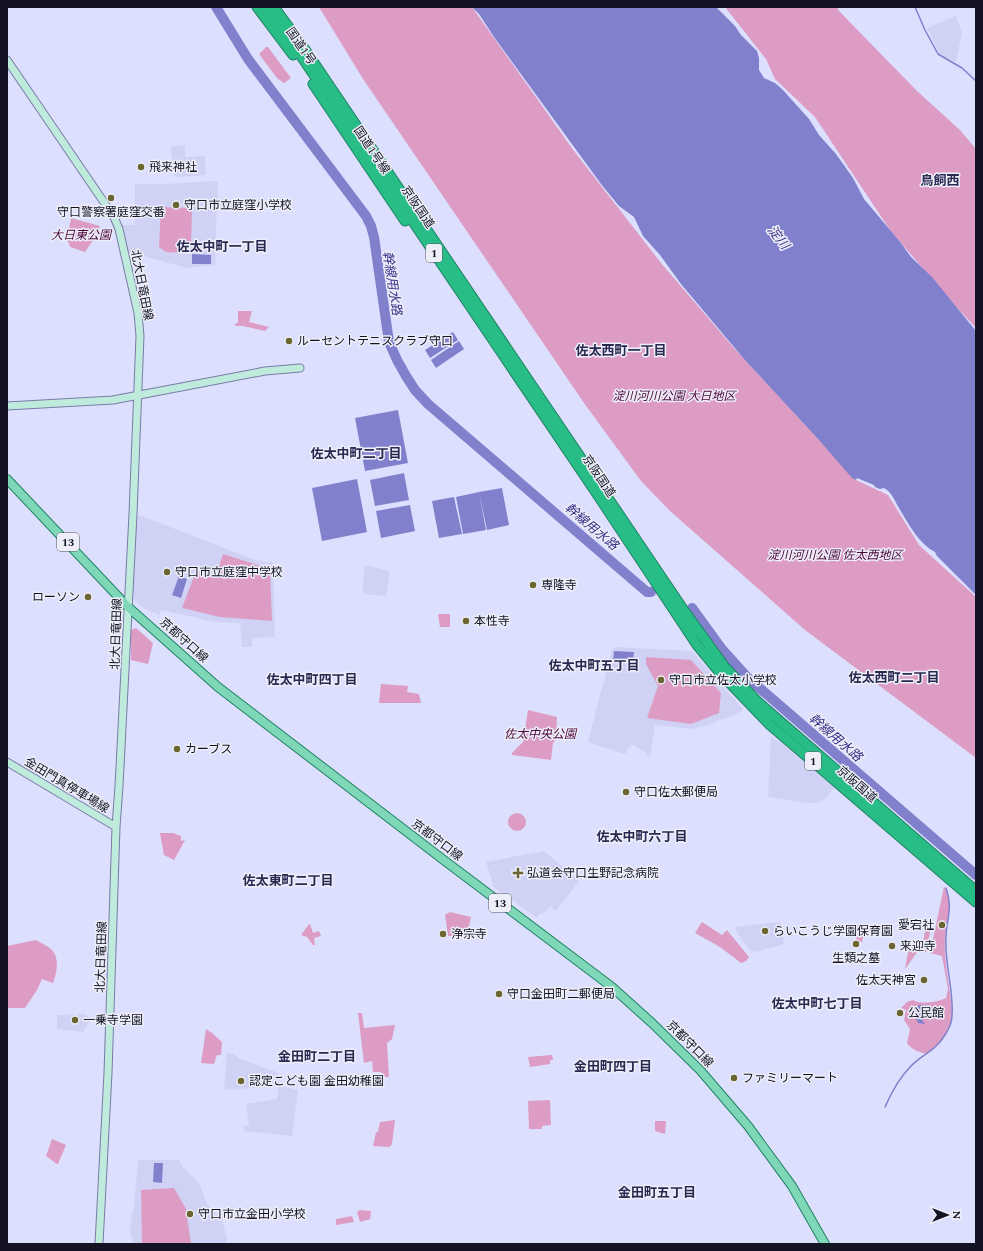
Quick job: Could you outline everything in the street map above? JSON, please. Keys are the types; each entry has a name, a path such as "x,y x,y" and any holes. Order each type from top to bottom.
{"highway":[{"name":"国道1号","path":"257,7 324,100"},
{"name":"京阪国道","path":"266,7 298,51 472,308 709,646 741,685 759,703 976,891"},
{"name":"京阪国道","path":"274,7 304,48 604,498 697,645 720,673 769,724 976,902"},
{"name":"国道1号線","path":"324,100 427,253 472,308"}],"main road":[{"name":"北大日竜田線","path":"7,60 116,222 138,314 140,336 133,514 116,827 108,1073 99,1244"},
{"path":"7,406 108,401 265,371 300,368"},
{"name":"京都守口線","path":"7,479 128,606 218,687 612,987 652,1023 700,1070 748,1126 792,1186 825,1244"},
{"name":"金田門真停車場線","path":"7,762 116,827"}],"shaded area":[{"path":"956,16 962,33 956,62 940,55 927,28"},
{"path":"185,145 185,157 204,156 206,173 204,175 176,177 174,175 171,148 173,146"},
{"name":"守口市立庭窪小学校","path":"218,182 215,265 187,268 126,251 121,225 135,225 135,184"},
{"name":"守口市立庭窪中学校","path":"139,515 255,560 273,562 275,637 252,638 252,647 242,647 240,623 215,622 161,610 159,615 143,608 133,598 136,518"},
{"path":"365,565 390,571 386,596 364,594 364,591 362,591"},
{"name":"守口市立佐太小学校","path":"615,647 692,651 743,709 742,711 722,720 720,719 712,724 692,729 655,725 650,759 646,753 631,744 625,754 590,743 588,741 612,650"},
{"path":"771,737 776,741 779,741 834,788 825,799 817,803 807,803 768,797"},
{"path":"544,851 579,881 556,911 550,906 545,913 540,914 537,918 494,887 486,862"},
{"path":"780,922 784,944 755,952 750,950 736,931 735,927"},
{"path":"85,1014 91,1019 83,1032 57,1029 57,1015"},
{"path":"227,1053 233,1053 240,1059 279,1073 278,1086 227,1090 224,1088"},
{"path":"279,1086 298,1090 292,1136 244,1131 244,1126 249,1125 246,1104 277,1099"},
{"name":"守口市立金田小学校","path":"138,1160 179,1160 183,1167 199,1183 207,1204 218,1215 223,1223 227,1240 226,1244 133,1244 130,1231 134,1207"}],"green space":[{"name":"淀川河川公園 大日地区","path":"319,7 472,7 574,151 661,263 733,347 856,480 888,495 919,545 976,597 976,758 805,630 670,511 641,481 584,403 363,79"},
{"path":"725,7 837,7 839,11 917,91 960,130 976,149 976,328 890,230 815,117 775,79 766,59"},
{"path":"266,47 268,47 291,78 284,83 277,78 259,54"},
{"path":"161,207 192,208 191,244 183,253 166,252 159,247"},
{"name":"大日東公園","path":"71,218 100,226 97,234 85,252 70,247 67,241"},
{"path":"238,311 252,311 249,322 269,327 265,331 243,326 235,326 236,323 238,323"},
{"path":"223,554 270,569 272,621 220,617 182,608 196,571 216,577"},
{"path":"438,614 450,614 450,627 440,627"},
{"path":"136,628 153,643 148,664 131,660 131,630"},
{"path":"646,657 691,660 721,693 719,713 691,724 647,718 658,686 646,664"},
{"path":"381,684 408,686 407,692 419,694 421,703 379,703"},
{"name":"佐太中央公園","path":"528,710 557,717 556,739 553,743 551,760 512,755 512,753 523,742"},
{"path":"517,813 523,816 526,822 523,828 517,831 511,828 508,822 511,816"},
{"path":"160,833 173,833 181,836 181,841 185,840 174,860 164,855"},
{"path":"944,887 949,897 945,945 952,1015 949,1026 943,1037 927,1054 913,1049 907,1043 910,1029 904,1020 906,1010 901,1008 907,1002 913,1000 916,1002 930,1002 939,1001 946,998 948,989 942,956 930,953"},
{"path":"450,912 471,917 467,936 461,936 458,938 458,936 448,936 445,915"},
{"path":"702,922 722,935 727,930 749,957 746,961 741,963 720,947 695,933"},
{"path":"309,924 313,933 319,931 321,936 314,938 315,945 313,945 307,937 301,935"},
{"path":"857,925 874,925 872,933 864,932 862,942 856,942"},
{"path":"925,931 930,931 926,952 918,951 905,969 909,947 922,948"},
{"path":"36,940 51,949 56,956 56,975 53,983 42,979 37,990 25,1008 7,1008 7,946"},
{"path":"358,1013 362,1013 364,1028 395,1025 392,1039 387,1043 389,1077 383,1077 381,1072 373,1072 372,1061 364,1063"},
{"path":"206,1029 222,1042 221,1055 217,1055 214,1064 201,1063"},
{"path":"552,1055 553,1060 550,1060 550,1064 530,1067 528,1057"},
{"path":"550,1100 551,1125 542,1126 542,1129 529,1129 528,1101"},
{"path":"395,1120 392,1144 390,1147 373,1146 380,1122"},
{"path":"655,1121 666,1121 665,1134 655,1131"},
{"path":"52,1139 66,1145 58,1164 46,1156"},
{"path":"174,1188 186,1209 191,1244 142,1244 141,1190"},
{"path":"360,1210 371,1211 370,1219 360,1222 357,1212"},
{"path":"352,1216 354,1222 336,1225 336,1219"}],"water":[{"name":"淀川","path":"472,7 716,7 757,51 759,58 759,70 764,78 775,83 783,90 809,119 819,135 836,154 853,178 864,199 911,257 932,277 976,331 976,595 937,556 935,552 919,539 897,505 893,496 884,488 880,489 857,478 856,480 852,478 744,359 643,236 634,217 619,206 601,184 494,37 479,14"},
{"path":"192,254 211,255 211,264 192,264"},
{"path":"453,332 458,340 430,358 425,350"},
{"path":"459,341 464,349 436,368 431,360"},
{"path":"398,410 408,463 365,471 355,418"},
{"path":"404,473 409,500 375,506 370,480"},
{"path":"357,479 367,532 322,541 312,488"},
{"path":"502,488 509,525 487,530 479,492"},
{"path":"479,492 486,530 463,534 456,497"},
{"path":"454,497 462,534 439,538 432,501"},
{"path":"410,505 415,531 381,538 376,511"},
{"path":"179,576 187,579 181,598 172,595"},
{"path":"614,651 634,652 633,662 613,661"},
{"path":"919,1005 927,1005 931,1011 931,1018 926,1015 923,1016 922,1020 925,1024 918,1023 916,1019 915,1009"},
{"path":"154,1163 163,1163 162,1183 153,1182"}],"waterway":[{"name":"幹線用水路","path":"216,7 248,59 366,216 374,237 389,342 397,360 415,390 428,404 647,592 651,592"},
{"path":"915,7 938,54 962,68 976,81"},
{"name":"幹線用水路","path":"692,608 721,648 748,678 976,875"},
{"path":"885,1107 899,1080 915,1062 937,1045 951,1023 952,996 946,946 949,901 946,888"}],"place":[{"name":"飛来神社","path":"141,167"},
{"name":"守口警察署庭窪交番","path":"111,198"},
{"name":"守口市立庭窪小学校","path":"176,205"},
{"name":"ルーセントテニスクラブ守口","path":"289,341"},
{"name":"守口市立庭窪中学校","path":"167,572"},
{"name":"専隆寺","path":"533,585"},
{"name":"ローソン","path":"88,597"},
{"name":"本性寺","path":"466,621"},
{"name":"守口市立佐太小学校","path":"661,680"},
{"name":"カーブス","path":"177,749"},
{"name":"守口佐太郵便局","path":"626,792"},
{"name":"弘道会守口生野記念病院","path":"518,873"},
{"name":"愛宕社","path":"942,925"},
{"name":"らいこうじ学園保育園","path":"765,931"},
{"name":"浄宗寺","path":"443,934"},
{"name":"生類之墓","path":"856,944"},
{"name":"来迎寺","path":"892,946"},
{"name":"佐太天神宮","path":"924,980"},
{"name":"守口金田町二郵便局","path":"499,994"},
{"name":"公民館","path":"900,1013"},
{"name":"一乗寺学園","path":"75,1020"},
{"name":"ファミリーマート","path":"734,1078"},
{"name":"認定こども園 金田幼稚園","path":"241,1081"},
{"name":"守口市立金田小学校","path":"190,1214"}],"district":[{"name":"鳥飼西","path":"940,180"},
{"name":"佐太中町一丁目","path":"222,246"},
{"name":"佐太西町一丁目","path":"621,350"},
{"name":"佐太中町二丁目","path":"356,453"},
{"name":"佐太中町五丁目","path":"594,665"},
{"name":"佐太西町二丁目","path":"894,677"},
{"name":"佐太中町四丁目","path":"312,679"},
{"name":"佐太中町六丁目","path":"642,836"},
{"name":"佐太東町二丁目","path":"288,880"},
{"name":"佐太中町七丁目","path":"817,1003"},
{"name":"金田町二丁目","path":"317,1056"},
{"name":"金田町四丁目","path":"613,1066"},
{"name":"金田町五丁目","path":"657,1192"}],"park label":[{"name":"淀川河川公園 佐太西地区","path":"835,555"}]}
